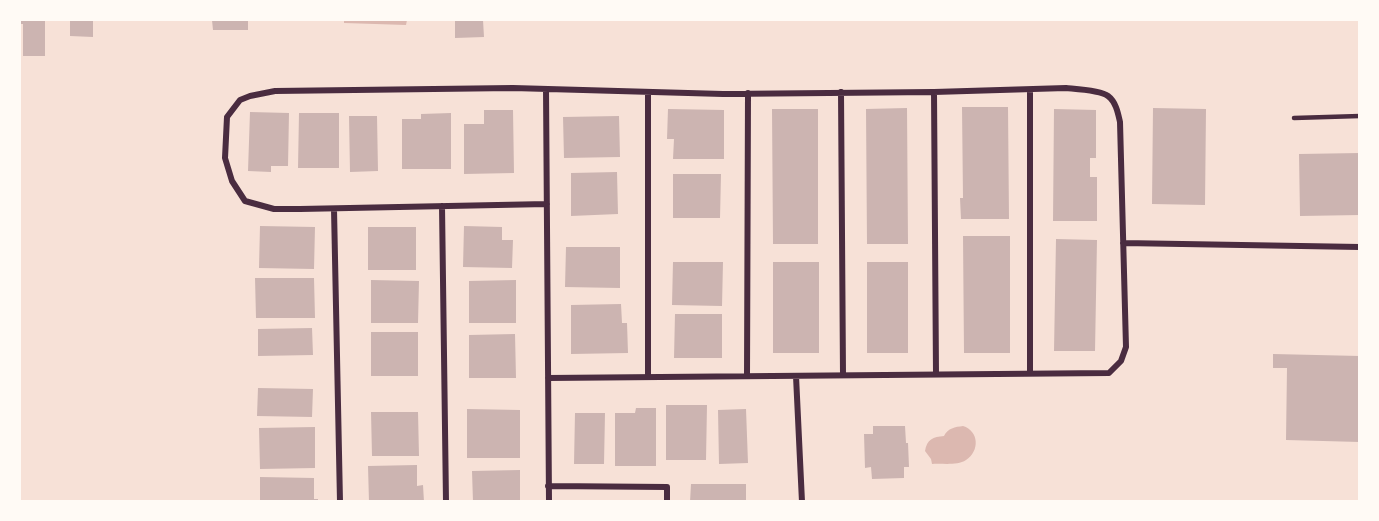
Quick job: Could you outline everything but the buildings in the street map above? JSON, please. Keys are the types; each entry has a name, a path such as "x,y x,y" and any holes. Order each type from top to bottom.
{"street":[{"path":"547,204 274,209 245,201 232,181 225,158 227,117 240,100 275,91 513,88 748,93 934,92 1066,88 1087,90 1108,96 1117,109 1120,122 1126,347 1121,361 1109,373 548,378"},
{"path":"546,89 549,501"},
{"path":"1030,90 1030,373"},
{"path":"648,92 648,377"},
{"path":"841,92 843,375"},
{"path":"934,92 936,374"},
{"path":"747,376 748,93"},
{"path":"442,206 446,501"},
{"path":"334,209 340,501"},
{"path":"1123,243 1359,246"},
{"path":"796,376 802,501"},
{"path":"548,486 667,487 667,501"}],"lane":[{"path":"1294,118 1359,116"}],"shaded area":[{"path":"344,20 407,20 406,25 344,23"},
{"path":"963,426 975,437 974,452 971,456 958,463 932,464 925,451 929,441 944,436 952,428"}]}
